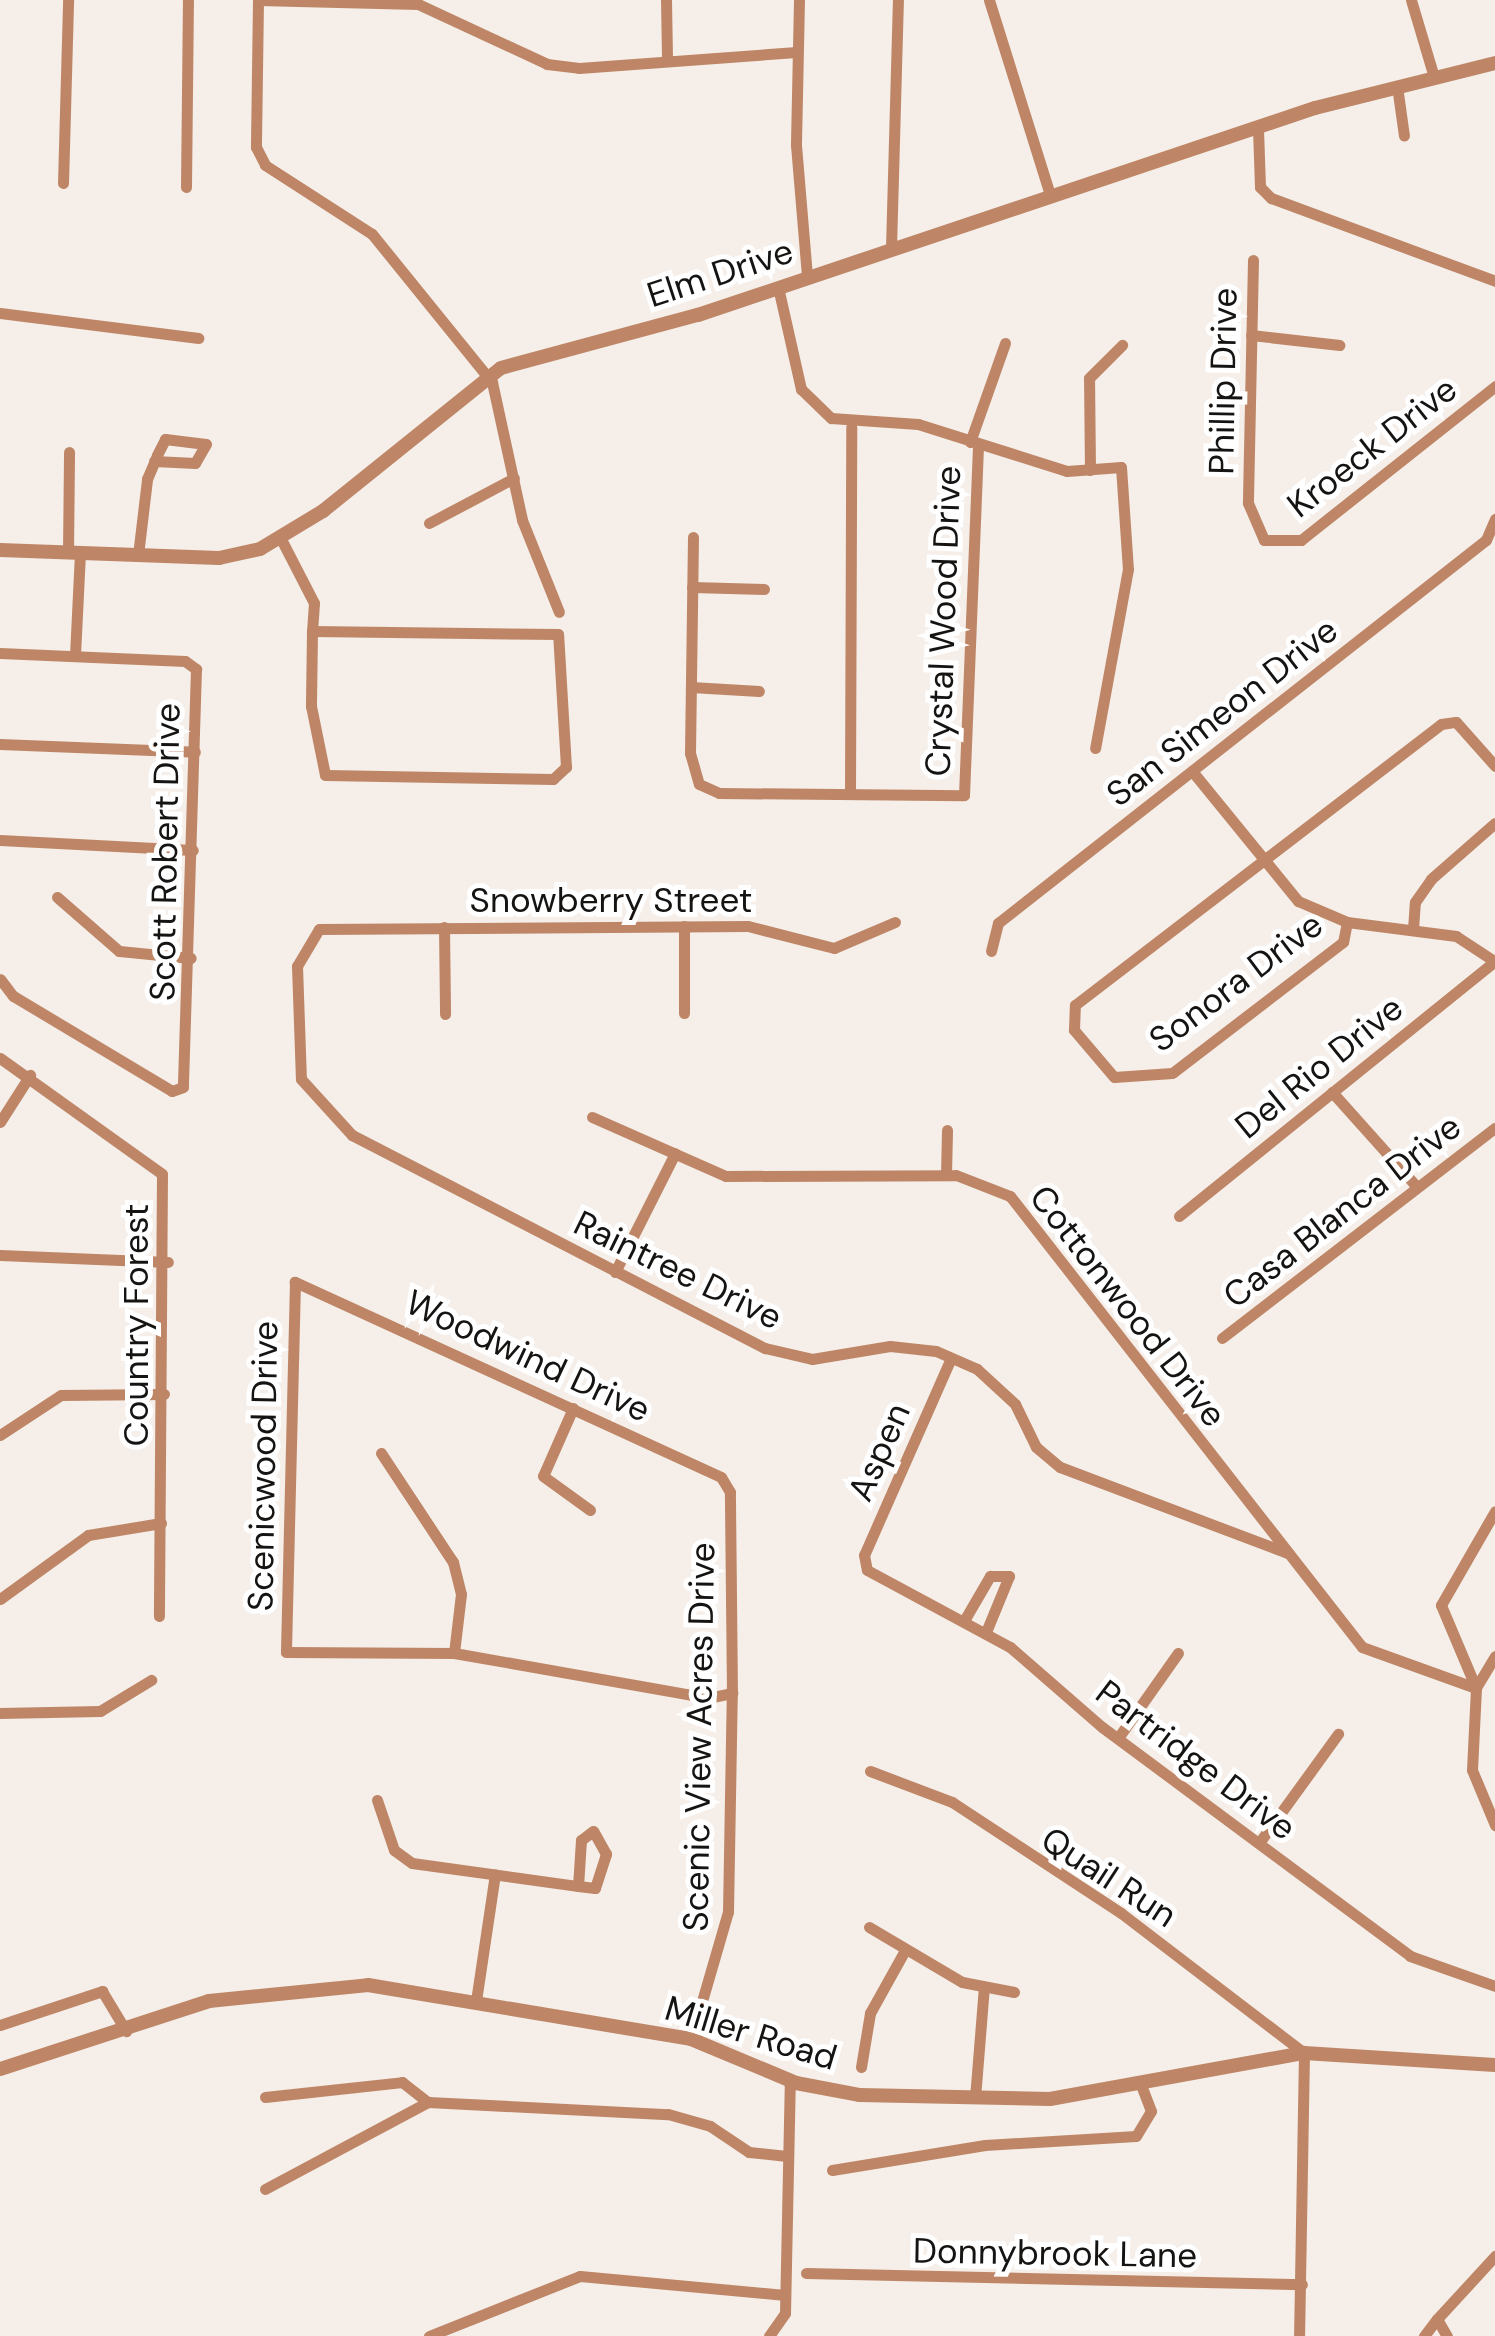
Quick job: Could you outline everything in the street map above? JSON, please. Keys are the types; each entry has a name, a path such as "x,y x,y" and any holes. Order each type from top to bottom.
{"street":[{"path":"63,183 68,0"},
{"path":"186,187 188,0"},
{"path":"560,612 514,478 492,382 482,377 372,234 265,166 256,147 258,0 420,2 547,64 796,52"},
{"path":"666,0 666,60"},
{"path":"799,0 796,52 808,276"},
{"path":"890,248 898,0"},
{"path":"989,0 1049,192"},
{"path":"1411,0 1434,76"},
{"name":"Elm Drive","path":"0,550 238,556 281,539 482,377 778,287 1049,192 1397,86 1495,63"},
{"path":"1397,86 1404,136"},
{"path":"1258,128 1260,188 1271,198 1495,280"},
{"name":"Phillip Drive","path":"1248,503 1252,260"},
{"path":"778,287 801,389 852,427 850,794"},
{"path":"0,313 198,338"},
{"path":"1251,335 1339,345"},
{"path":"974,443 1005,342"},
{"path":"1090,470 1089,378 1122,345"},
{"name":"Kroeck Drive","path":"1248,503 1256,536 1284,546 1301,540 1495,386"},
{"name":"Crystal Wood Drive","path":"852,427 918,424 1044,467 1122,467 1128,569 1096,748"},
{"name":"Crystal Wood Drive","path":"691,687 694,773 719,794 964,794 969,784 974,443"},
{"path":"0,653 75,655 69,452"},
{"path":"138,555 154,461"},
{"path":"429,523 514,478"},
{"name":"San Simeon Drive","path":"991,951 998,924 1486,540 1495,519"},
{"path":"693,537 691,687 759,691"},
{"path":"281,539 314,603 312,630 316,760 325,776 554,779 566,767 558,634 312,630"},
{"path":"692,586 764,589"},
{"name":"Scott Robert Drive","path":"0,979 12,996 172,1091 183,1087 190,1058 196,670 185,661 75,655"},
{"path":"1262,858 1441,724 1456,722 1495,766"},
{"path":"0,744 194,752"},
{"path":"1192,771 1298,901 1347,922 1456,936 1494,961"},
{"path":"1413,930 1415,902 1430,879 1495,823"},
{"path":"0,840 193,850"},
{"name":"Sonora Drive","path":"1262,858 1075,1005 1074,1030 1114,1078 1172,1073 1342,942 1347,922"},
{"path":"57,897 118,951 191,958"},
{"name":"Snowberry Street","path":"318,930 684,926 796,932 834,948 894,922"},
{"path":"684,926 684,1013"},
{"path":"444,927 445,1014"},
{"name":"Raintree Drive","path":"318,930 297,966 295,1025 301,1079 314,1102 352,1135 765,1348 812,1358 890,1346 951,1358 1014,1404 1036,1446 1060,1467 1288,1553"},
{"name":"Del Rio Drive","path":"1179,1216 1494,961"},
{"name":"Country Forest","path":"0,1058 30,1075 162,1174 168,1262 159,1616"},
{"path":"0,1122 30,1075"},
{"path":"1332,1092 1417,1188"},
{"name":"Cottonwood Drive","path":"592,1116 675,1153 753,1178 946,1174 1010,1196 1362,1647 1476,1688"},
{"name":"Casa Blanca Drive","path":"1222,1338 1495,1128"},
{"path":"946,1174 947,1130"},
{"path":"615,1272 675,1153"},
{"path":"0,1255 168,1262"},
{"name":"Woodwind Drive","path":"295,1282 721,1477 730,1492"},
{"name":"Scenicwood Drive","path":"295,1282 286,1652 454,1653"},
{"name":"Aspen","path":"867,1570 864,1555 951,1358"},
{"path":"0,1435 61,1394 164,1394"},
{"path":"573,1408 543,1476 590,1510"},
{"path":"382,1454 453,1562 460,1594 454,1653 650,1690 732,1693"},
{"name":"Scenic View Acres Drive","path":"691,2039 728,1912 730,1492"},
{"path":"1495,1511 1441,1605 1476,1688 1472,1770 1495,1825"},
{"path":"0,1599 88,1534 161,1523"},
{"name":"Partridge Drive","path":"867,1570 986,1632 1118,1738 1410,1956 1495,1986"},
{"path":"965,1619 990,1576 1009,1576 986,1632"},
{"path":"1118,1738 1178,1652"},
{"path":"1476,1688 1495,1656"},
{"path":"0,1713 100,1711 152,1680"},
{"path":"1259,1843 1338,1734"},
{"name":"Quail Run","path":"870,1771 974,1816 1304,2053"},
{"path":"377,1800 394,1850 412,1863 578,1886 602,1879 603,1839 593,1830 581,1840 578,1886"},
{"path":"476,2000 495,1874"},
{"path":"869,1928 984,1986 1014,1992"},
{"path":"862,2067 870,2013 906,1950"},
{"name":"Miller Road","path":"0,2070 209,2001 319,1986 476,2000 691,2039 790,2079 859,2096 1050,2099 1304,2053 1495,2066"},
{"path":"975,2098 984,1986"},
{"path":"0,2025 102,1992 126,2030"},
{"path":"1299,2336 1304,2053"},
{"path":"769,2336 782,2323 785,2295 790,2079"},
{"path":"265,2098 402,2082 428,2102"},
{"path":"832,2170 986,2145 1136,2136 1151,2111 1140,2083"},
{"path":"265,2189 428,2102 668,2114 710,2126 750,2152 787,2156"},
{"path":"1424,2336 1495,2256"},
{"name":"Donnybrook Lane","path":"806,2273 1302,2284"},
{"path":"428,2336 580,2276 785,2295"},
{"path":"1437,2319 1447,2336"}]}
